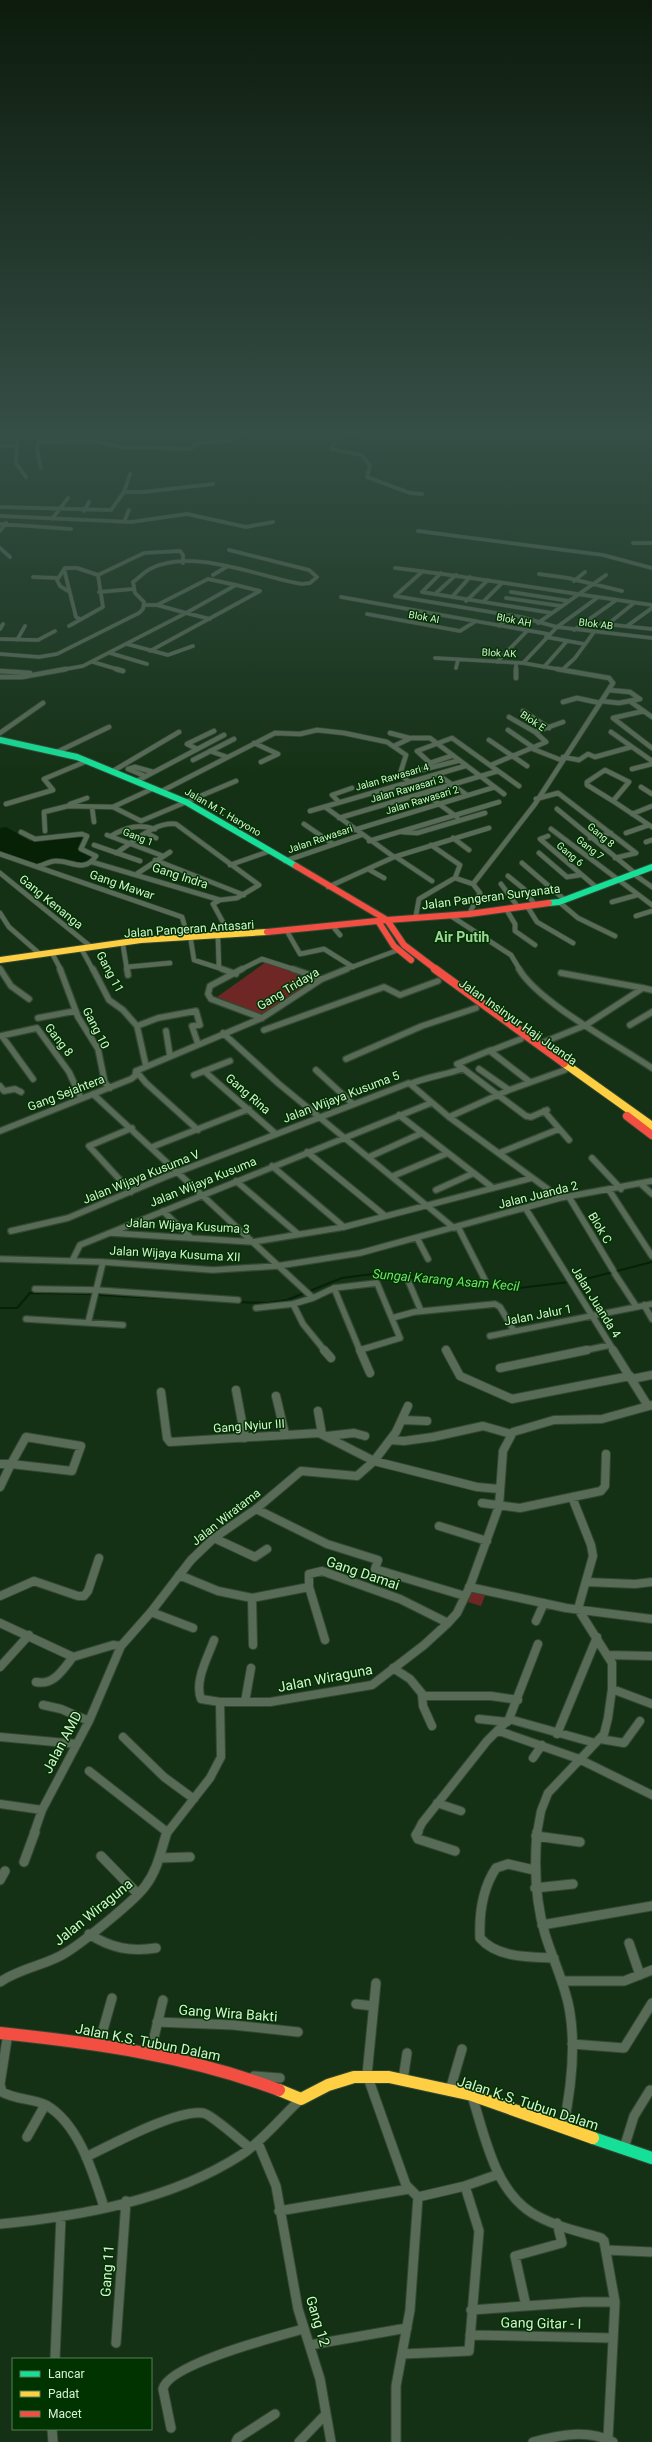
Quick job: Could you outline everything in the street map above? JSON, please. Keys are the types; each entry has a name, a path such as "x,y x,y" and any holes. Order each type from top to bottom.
{"main road":[{"name":"Jalan M.T. Haryono","path":"0,740 57,752 113,771 141,778 158,789 186,802 270,851 382,921"},
{"name":"Jalan Pangeran Suryanata","path":"382,921 399,921 469,914 562,901 596,887 652,868"},
{"name":"Jalan Pangeran Antasari","path":"0,963 41,955 54,955 86,948 189,939 218,939 229,936 338,932 382,921"},
{"name":"Jalan Pangeran Antasari","path":"0,960 86,948 382,921"},
{"name":"Jalan Insinyur Haji Juanda","path":"382,921 398,950 438,981 564,1070 650,1121"},
{"name":"Jalan Insinyur Haji Juanda","path":"382,921 404,945 420,959 539,1044 652,1135"},
{"name":"Jalan K.S. Tubun Dalam","path":"4,2033 99,2044 201,2063 242,2075 301,2099 328,2086 367,2075 403,2080 472,2095 562,2128 652,2158"}],"street":[{"path":"532,546 607,556 652,568"},
{"path":"0,548 10,557"},
{"path":"144,605 133,589 133,582 141,574 162,566 183,563 205,563 228,566 296,584 310,583 317,577 310,570 229,550"},
{"path":"57,578 64,569 77,568 98,575 149,552 180,551 183,555 183,563"},
{"path":"213,575 228,566"},
{"path":"396,568 470,577 517,586 581,594 652,607"},
{"path":"64,569 68,591 76,617 80,620"},
{"name":"Blok AB","path":"423,571 395,596 522,618 538,623 574,630 652,638"},
{"path":"574,581 585,572"},
{"path":"441,573 422,590 422,592 552,613"},
{"path":"539,574 596,584 622,591"},
{"path":"69,626 103,608 99,592 98,575"},
{"path":"436,594 456,575"},
{"path":"538,623 561,606 596,584 606,575"},
{"path":"33,577 57,578"},
{"path":"452,597 470,577"},
{"path":"57,578 60,586 68,591"},
{"path":"150,651 260,591 236,584 208,579 157,605"},
{"path":"461,607 488,580"},
{"path":"483,602 502,583"},
{"path":"0,677 42,673 79,667 93,662 236,584"},
{"path":"498,604 517,586"},
{"path":"99,592 133,589"},
{"path":"511,592 569,601"},
{"name":"Blok AH","path":"341,597 476,621 584,644"},
{"path":"506,598 561,606"},
{"path":"523,664 556,627 597,598"},
{"path":"574,630 615,601"},
{"path":"608,624 634,603"},
{"path":"144,605 157,605 210,619"},
{"path":"0,654 46,656 68,650 139,612 144,605"},
{"path":"627,626 652,607"},
{"name":"Blok AI","path":"367,614 460,631 476,621"},
{"path":"499,626 506,620"},
{"path":"586,622 650,629 652,626"},
{"path":"0,629 3,624"},
{"path":"17,640 25,626"},
{"path":"0,639 38,640 55,631"},
{"path":"497,662 527,631"},
{"path":"562,670 573,660 594,632"},
{"path":"544,667 567,641"},
{"path":"127,644 150,651 172,655 193,646"},
{"path":"110,653 147,664"},
{"name":"Blok AK","path":"434,658 516,663 609,678 613,683 609,690"},
{"path":"456,668 458,660"},
{"path":"93,662 123,671"},
{"path":"516,663 516,678"},
{"path":"0,671 42,673"},
{"path":"473,884 514,832 562,759 571,748 601,702 609,690 628,691 640,699 631,702 601,702 577,698 562,702"},
{"path":"631,702 652,717"},
{"path":"0,733 42,703"},
{"name":"Blok E","path":"523,711 549,728"},
{"path":"644,711 613,718 652,748"},
{"name":"Blok E","path":"509,717 535,732 546,742 534,749"},
{"path":"535,732 563,722"},
{"path":"57,752 109,727"},
{"path":"68,806 113,807 158,789 275,733 300,734 314,730 328,731 383,741 394,746 406,756 401,775"},
{"path":"508,730 534,749 562,759 579,760 588,754 596,757 631,747"},
{"path":"197,749 187,744 214,731"},
{"path":"113,771 179,732"},
{"path":"611,732 652,763"},
{"path":"390,733 411,738 429,738 457,761 504,794"},
{"path":"153,772 135,766 128,769 141,778 153,772 197,749 224,736"},
{"path":"394,746 411,738"},
{"path":"430,763 417,751 452,738 519,786"},
{"path":"193,760 234,739"},
{"path":"489,740 527,766"},
{"path":"254,743 278,754 261,762"},
{"path":"491,765 534,749"},
{"path":"210,751 227,757"},
{"path":"418,767 451,756"},
{"path":"6,804 53,790 44,779 87,761"},
{"path":"401,775 457,761"},
{"path":"632,769 652,763"},
{"name":"Jalan Rawasari 4","path":"310,810 325,807 465,766"},
{"path":"612,802 629,782 606,770 586,783 612,802 651,826"},
{"name":"Jalan Rawasari 3","path":"339,818 498,771"},
{"path":"437,774 467,795"},
{"path":"401,775 409,782"},
{"path":"141,821 236,781"},
{"name":"Jalan Rawasari 2","path":"354,830 495,787"},
{"path":"641,787 652,794"},
{"path":"340,802 332,795 352,788"},
{"path":"424,793 461,820"},
{"name":"Gang 8","path":"536,798 558,793 636,853 615,858"},
{"path":"45,831 43,813 68,806 87,798"},
{"path":"369,841 499,802"},
{"path":"632,814 652,806"},
{"path":"92,807 94,822"},
{"path":"113,807 155,829"},
{"path":"325,807 369,841 432,881"},
{"name":"Gang 8","path":"556,809 635,875 652,887"},
{"path":"401,832 417,834 485,813"},
{"path":"116,853 132,844 133,839 170,823 176,824 230,865 258,884 244,895 236,899 220,900"},
{"path":"304,824 333,844"},
{"name":"Gang 1","path":"149,826 128,826 109,836 163,856"},
{"path":"626,833 651,826"},
{"path":"328,887 395,857 489,828"},
{"name":"Gang 7","path":"551,829 652,905"},
{"path":"0,854 36,866 55,861 78,868 92,862 96,858 96,855 81,848 85,835 75,834 35,839 21,832"},
{"path":"147,833 156,838"},
{"path":"590,838 611,833"},
{"name":"Jalan Rawasari","path":"285,861 361,835"},
{"name":"Gang 6","path":"548,836 540,841 596,887"},
{"path":"453,838 469,850"},
{"path":"646,842 652,840"},
{"name":"Gang 1","path":"94,845 140,861"},
{"path":"431,846 460,865 455,878 473,884 480,893 469,914"},
{"path":"230,865 270,851"},
{"name":"Gang 1","path":"138,873 155,860 170,852"},
{"path":"539,854 567,877 580,875"},
{"path":"155,860 244,895"},
{"name":"Gang Indra","path":"92,862 138,873 220,900"},
{"path":"522,863 562,901 573,916 595,925 615,936"},
{"name":"Gang Mawar","path":"36,866 182,917 189,939"},
{"path":"368,869 384,878"},
{"name":"Gang Kenanga","path":"0,873 86,948"},
{"path":"508,876 524,889 537,922 573,942"},
{"path":"420,918 416,915 419,899 430,890 453,879"},
{"path":"501,884 518,907"},
{"path":"612,902 637,895"},
{"name":"Gang Indra","path":"220,900 213,904 229,936"},
{"path":"506,909 515,924 515,931 535,945"},
{"path":"636,916 652,911"},
{"path":"0,913 8,927 41,955"},
{"path":"451,916 485,937 513,958 526,981 536,990 652,1068"},
{"path":"288,934 300,954 324,949 353,968"},
{"path":"189,939 194,960 236,974"},
{"path":"218,939 219,968"},
{"path":"123,945 128,975"},
{"name":"Gang 11","path":"86,948 109,1000 123,1010 137,1026 146,1066"},
{"name":"Gang Tridaya","path":"146,1066 262,1018 322,979 398,950"},
{"name":"Gang 10","path":"54,955 75,1011 98,1049 105,1083 110,1088"},
{"path":"262,1018 208,997 210,986 236,974 262,959 322,979"},
{"path":"127,967 170,963"},
{"path":"0,969 11,986 29,999"},
{"path":"561,973 652,990"},
{"path":"264,1030 384,987 387,987 400,995 438,981"},
{"path":"539,1044 586,1025 643,988"},
{"path":"346,1059 422,1026 476,1008"},
{"path":"38,1018 75,1011"},
{"path":"137,1026 158,1018 196,1011 200,1025 192,1026 198,1044"},
{"path":"630,1025 652,1012"},
{"name":"Gang 8","path":"1,1036 38,1028 69,1072 81,1098"},
{"path":"166,1031 170,1056"},
{"path":"223,1034 272,1080 456,1227 485,1280"},
{"path":"1,1036 33,1079"},
{"path":"521,1039 458,1062 462,1069 526,1117 546,1110 569,1140"},
{"path":"490,1050 530,1082"},
{"path":"194,1075 230,1061"},
{"name":"Gang Sejahtera","path":"0,1131 131,1079 136,1071 146,1066"},
{"path":"410,1084 428,1077 439,1077 462,1069"},
{"path":"479,1069 509,1090"},
{"path":"316,1070 353,1104"},
{"path":"449,1117 509,1090 564,1070"},
{"path":"136,1071 198,1130"},
{"name":"Gang Rina","path":"204,1071 276,1134"},
{"name":"Jalan Wijaya Kusuma 5","path":"276,1134 392,1088 410,1084 431,1103"},
{"path":"0,1086 4,1091 14,1089 21,1092"},
{"path":"93,1094 132,1128 277,1266 311,1295"},
{"path":"431,1103 560,1198"},
{"name":"Jalan Wijaya Kusuma","path":"72,1261 78,1246 202,1194 431,1103"},
{"path":"152,1147 249,1109"},
{"path":"399,1115 493,1188"},
{"path":"131,1192 89,1146 132,1128"},
{"path":"499,1153 559,1130"},
{"path":"369,1157 422,1133"},
{"name":"Jalan Wijaya Kusuma V","path":"10,1231 68,1218 276,1134"},
{"path":"307,1152 384,1215"},
{"path":"393,1176 448,1153"},
{"path":"592,1158 621,1188"},
{"path":"272,1166 344,1227"},
{"path":"436,1190 474,1173"},
{"name":"Jalan Wijaya Kusuma 3","path":"110,1233 253,1242 344,1227 384,1215 532,1178"},
{"path":"236,1181 298,1234"},
{"name":"Jalan Juanda 2","path":"417,1238 526,1209 560,1198 621,1188 652,1181"},
{"path":"641,1184 652,1194"},
{"path":"609,1190 652,1256"},
{"name":"Blok C","path":"569,1197 636,1306"},
{"name":"Jalan Juanda 4","path":"526,1209 591,1316 650,1406"},
{"path":"163,1211 191,1238"},
{"path":"417,1238 428,1259"},
{"name":"Jalan Wijaya Kusuma XII","path":"0,1259 103,1262 213,1270 277,1266 360,1253 417,1238"},
{"path":"88,1322 103,1262"},
{"path":"407,1278 421,1311"},
{"path":"256,1308 293,1304 311,1295 334,1288 377,1282 399,1339 360,1350"},
{"path":"334,1288 370,1373"},
{"path":"35,1289 96,1290 238,1300"},
{"path":"293,1304 303,1324 331,1358"},
{"name":"Jalan Jalur 1","path":"490,1336 652,1304"},
{"path":"392,1318 421,1311 498,1305 514,1331"},
{"path":"644,1305 652,1318"},
{"path":"26,1319 123,1325"},
{"path":"500,1368 610,1345"},
{"path":"446,1349 453,1366 460,1376 512,1399 652,1375"},
{"path":"236,1390 245,1438"},
{"name":"Gang Nyiur III","path":"162,1392 167,1438 170,1442 245,1438 285,1434 325,1435 349,1433 365,1436"},
{"path":"276,1396 285,1434"},
{"name":"Jalan Wiratama","path":"121,1646 151,1612 179,1575 214,1538 256,1509 301,1471 357,1476 374,1461 390,1440 403,1420 408,1406"},
{"path":"390,1440 404,1442 433,1438 483,1426 510,1434 518,1429 554,1420 602,1418 650,1406"},
{"path":"318,1410 325,1435 374,1461 428,1473 477,1488 499,1489"},
{"path":"403,1420 427,1421"},
{"path":"342,1445 349,1433"},
{"name":"Jalan Wiraguna","path":"0,1982 15,1972 60,1957 146,1886 160,1858 167,1832 210,1778 221,1757 220,1702 270,1702 372,1684 383,1679 393,1668 424,1645 448,1623 457,1613 469,1587 499,1506 499,1489 504,1451 510,1434"},
{"path":"0,1464 11,1464 71,1472 81,1446 26,1438 11,1464 0,1487"},
{"path":"482,1503 524,1508 604,1490 606,1454"},
{"path":"562,2128 573,2074 570,2014 563,1981 542,1925 535,1888 534,1870 536,1836 540,1811 544,1800 605,1730 612,1689 612,1663 609,1655 578,1609 580,1594 586,1582 592,1561 592,1550 572,1497"},
{"path":"256,1509 327,1544 378,1560 375,1569 465,1596"},
{"path":"439,1526 486,1541"},
{"path":"214,1538 255,1557 267,1549"},
{"path":"0,1596 34,1581 78,1596 84,1596 88,1591 99,1558"},
{"name":"Gang Damai","path":"309,1587 309,1574 315,1571 322,1571 400,1599 448,1623"},
{"path":"179,1575 218,1592 252,1598 309,1587 325,1640"},
{"path":"586,1582 635,1584 652,1582"},
{"path":"469,1587 578,1609 652,1619"},
{"path":"252,1598 253,1645"},
{"path":"536,1621 544,1603"},
{"path":"151,1612 193,1628"},
{"path":"0,1623 29,1635 73,1657"},
{"path":"0,1667 29,1635"},
{"path":"557,1734 597,1637"},
{"path":"214,1640 198,1692 201,1699 220,1702"},
{"path":"455,1851 425,1842 417,1837 422,1823 487,1741 499,1731 508,1720 518,1700 538,1644"},
{"path":"36,1682 43,1685 50,1682 73,1657 113,1645 121,1646"},
{"name":"Jalan AMD","path":"24,1862 42,1810 89,1721 121,1646"},
{"path":"609,1655 652,1656"},
{"path":"245,1702 251,1668"},
{"path":"393,1668 410,1679 422,1695 423,1706 432,1726"},
{"path":"612,1689 652,1704"},
{"path":"422,1695 491,1696 518,1700"},
{"path":"43,1706 61,1709 89,1721"},
{"path":"479,1719 508,1720 557,1734 597,1741 624,1743 640,1721"},
{"path":"499,1731 579,1759 651,1793"},
{"path":"0,1737 77,1744"},
{"path":"123,1737 164,1777 194,1799"},
{"path":"533,1758 542,1745"},
{"path":"89,1771 167,1832"},
{"path":"437,1803 461,1811"},
{"path":"0,1804 42,1810"},
{"path":"536,1836 580,1842"},
{"path":"101,1856 138,1894"},
{"path":"160,1858 190,1857"},
{"path":"534,1870 508,1864 496,1868 486,1886 483,1898 480,1936 488,1945 515,1954 554,1958"},
{"path":"0,1880 5,1871"},
{"path":"535,1888 573,1884"},
{"path":"542,1925 652,1906"},
{"path":"89,1934 108,1946 123,1951 156,1948"},
{"path":"629,1943 640,1975"},
{"path":"563,1981 624,1981 652,1970"},
{"path":"376,1983 367,2075 409,2189 418,2197"},
{"path":"99,2044 112,1998"},
{"path":"150,2054 162,2000"},
{"path":"572,2044 624,2048 652,2003"},
{"path":"356,2004 373,2006"},
{"name":"Gang Wira Bakti","path":"157,2022 233,2025 298,2032"},
{"path":"4,2033 0,2084 1,2093 45,2105 59,2117 86,2157 104,2207"},
{"path":"450,2090 462,2049"},
{"path":"403,2080 407,2053"},
{"path":"242,2075 280,2078"},
{"path":"624,2148 634,2116 650,2090"},
{"path":"472,2095 500,2174 509,2191 532,2213 601,2238 604,2241 606,2250 615,2302 612,2338 610,2440 598,2436 563,2438 533,2442"},
{"path":"0,2224 61,2216 104,2207 186,2183 228,2163 254,2146 301,2099"},
{"path":"27,2137 45,2105"},
{"path":"86,2157 172,2120 196,2113 205,2113 254,2146"},
{"name":"Gang 12","path":"254,2146 272,2174 303,2329 320,2379 331,2442"},
{"path":"418,2197 465,2186 500,2174"},
{"path":"403,2354 469,2351 471,2310 479,2231 465,2186"},
{"path":"279,2209 409,2189"},
{"path":"396,2442 396,2386 403,2354 412,2290 418,2197"},
{"name":"Gang 11","path":"116,2343 126,2201"},
{"path":"55,2358 61,2216"},
{"path":"526,2306 515,2256 562,2243 557,2223"},
{"path":"606,2250 652,2252"},
{"path":"471,2310 615,2302"},
{"path":"310,2346 343,2338 407,2328"},
{"path":"171,2428 163,2390 166,2383 183,2371 215,2355 303,2329"},
{"name":"Gang Gitar - I","path":"470,2335 612,2338"},
{"path":"236,2442 238,2438 275,2414"},
{"path":"299,2442 326,2414"},
{"path":"52,2430 53,2442"}],"shaded area":[{"path":"6,827 30,841 81,835 83,837 77,849 94,857 82,865 59,860 38,864 0,851 0,828"},
{"path":"266,962 314,980 263,1015 217,997"},
{"path":"473,1590 486,1593 481,1606 468,1602"}],"waterway":[{"name":"Sungai Karang Asam Kecil","path":"236,1302 267,1303 287,1300 342,1278 380,1273 459,1285 519,1288 578,1281 652,1262"},
{"name":"Sungai Karang Asam Kecil","path":"0,1308 17,1308 30,1293 92,1294"},
{"name":"Sungai Karang Asam Kecil","path":"98,1295 200,1300"}],"traffic: fast":[{"path":"0,740 77,757 186,802 296,866"},
{"path":"549,903 559,902 652,867"},
{"path":"593,2138 652,2158"}],"traffic: slow":[{"path":"0,960 141,940 267,932"},
{"path":"564,1063 652,1126"},
{"path":"279,2090 301,2099 328,2085 354,2077 389,2077 472,2095 593,2138"}],"traffic: jam":[{"path":"296,866 387,920"},
{"path":"387,920 469,914 549,903"},
{"path":"267,932 387,920 404,945 421,959 564,1063"},
{"path":"378,921 394,946 411,960"},
{"path":"627,1116 652,1135"},
{"path":"0,2033 107,2046 177,2059 212,2067 279,2090"}],"district":[{"name":"Air Putih","path":"462,937"}]}
